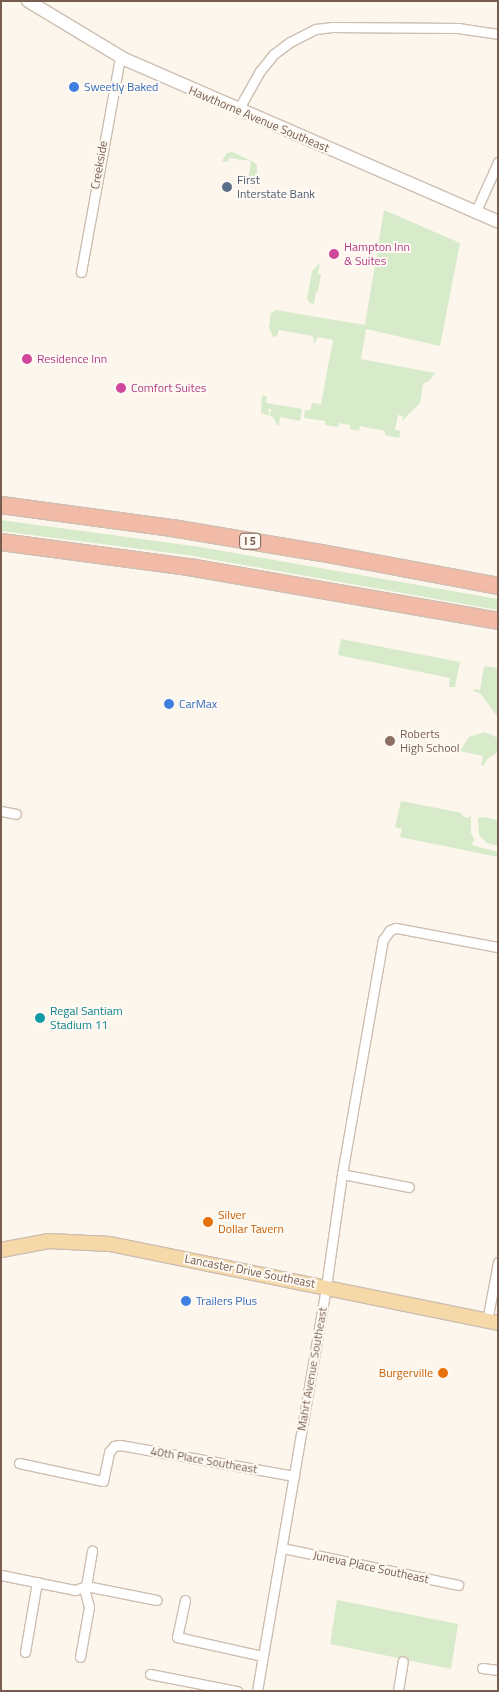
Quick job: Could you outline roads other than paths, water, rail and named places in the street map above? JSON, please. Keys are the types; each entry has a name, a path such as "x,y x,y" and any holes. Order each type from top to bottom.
{"highway":[{"name":"I 5","path":"1,505 182,529 498,586"},
{"path":"1,542 190,567 498,621"}],"main road":[{"name":"Hawthorne Avenue Southeast","path":"28,1 120,58 498,222"},
{"name":"Lancaster Drive Southeast","path":"1,1250 41,1242 94,1242 154,1252 493,1322"}],"street":[{"path":"238,110 260,71 274,54 290,42 316,30 332,27 458,28 498,34"},
{"name":"Creekside","path":"80,272 120,58"},
{"path":"475,213 498,162"},
{"path":"1,811 16,814"},
{"name":"Mahrt Avenue Southeast","path":"257,1691 283,1548 326,1287 342,1174 383,940 390,930 401,928 498,947"},
{"path":"342,1174 409,1187"},
{"path":"493,1322 498,1262"},
{"name":"40th Place Southeast","path":"19,1463 103,1481 109,1452 114,1446 127,1446 294,1476"},
{"name":"Juneva Place Southeast","path":"283,1548 458,1585"},
{"path":"80,1657 89,1607 86,1586 92,1551"},
{"path":"1,1575 75,1590 86,1586 156,1600"},
{"path":"25,1652 37,1582"},
{"path":"185,1600 177,1638 263,1656"},
{"path":"398,1691 403,1661"},
{"path":"482,1668 498,1670"},
{"path":"150,1674 237,1691"}],"place":[{"name":"Sweetly Baked","path":"74,87"},
{"name":"First Interstate Bank","path":"227,187"},
{"name":"Hampton Inn & Suites","path":"334,254"},
{"name":"Residence Inn","path":"27,359"},
{"name":"Comfort Suites","path":"121,388"},
{"name":"CarMax","path":"169,704"},
{"name":"Roberts High School","path":"390,741"},
{"name":"Regal Santiam Stadium 11","path":"40,1018"},
{"name":"Silver Dollar Tavern","path":"208,1222"},
{"name":"Trailers Plus","path":"186,1301"},
{"name":"Burgerville","path":"443,1373"}]}
